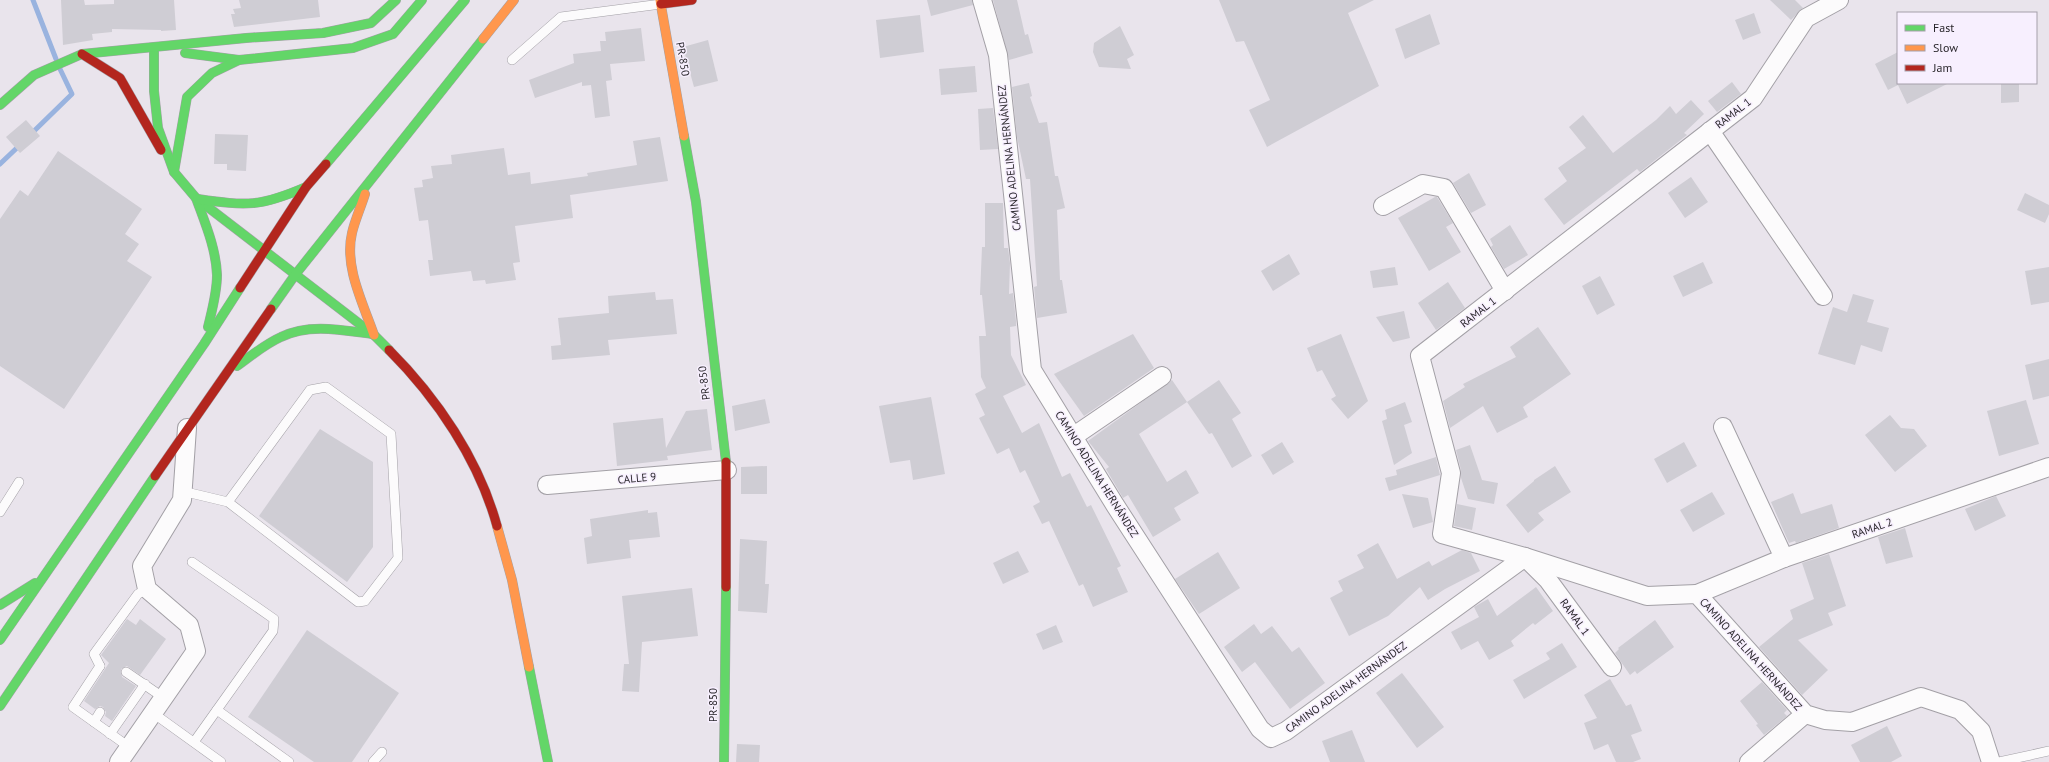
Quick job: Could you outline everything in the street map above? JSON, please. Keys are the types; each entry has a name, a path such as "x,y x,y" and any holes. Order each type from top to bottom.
{"main road":[{"path":"0,105 34,75 82,54 246,38 323,34 371,23 396,0"},
{"path":"154,48 239,60 353,48 392,34 422,0"},
{"path":"0,640 204,344 306,187 465,0"},
{"path":"0,706 187,428 295,275 514,0"},
{"path":"499,19 522,0"},
{"path":"659,1 692,0"},
{"name":"PR-850","path":"659,1 696,202 727,470 724,762"},
{"path":"154,48 154,91 158,128 174,172"},
{"path":"82,54 120,78 174,172 196,198 264,252 374,335 422,386 455,431 491,504 512,580 548,762"},
{"path":"174,172 187,97 212,73 239,60"},
{"path":"369,181 352,233 350,258 352,270 374,335"},
{"path":"196,198 241,204 256,204 271,202 306,187"},
{"path":"196,198 216,263 217,275 217,290 204,344"},
{"path":"225,374 268,344 286,334 304,329 323,328 374,335"},
{"path":"0,605 44,577"}],"street":[{"name":"CAMINO ADELINA HERNÁNDEZ","path":"982,0 998,55 1032,370 1074,436 1115,505 1260,729 1271,738 1286,731 1525,557 1647,596 1697,594 1805,714 1825,720 1852,722 1921,697 1960,710 1981,731 1991,762"},
{"name":"RAMAL 1","path":"1612,667 1548,580 1525,557 1442,534 1451,473 1420,356 1753,98 1806,18 1839,0"},
{"path":"1710,131 1823,296"},
{"path":"1383,206 1423,184 1444,188 1505,291"},
{"path":"1074,436 1162,376"},
{"path":"1723,427 1784,558"},
{"path":"120,762 196,651 189,625 147,589 142,566 182,500 187,428"},
{"name":"RAMAL 2","path":"1697,594 1784,558 2049,467"},
{"name":"CALLE 9","path":"546,485 727,470"},
{"path":"1749,762 1805,714"}],"lane":[{"path":"512,60 561,16 659,1"},
{"path":"182,491 228,502 358,602 365,601 398,558 391,434 326,387 310,390 228,502"},
{"path":"0,512 19,482"},
{"path":"192,562 274,619 273,631 194,742"},
{"path":"130,747 73,707 104,666 94,654 138,594 147,589"},
{"path":"126,674 145,684 164,698"},
{"path":"110,734 145,684"},
{"path":"217,710 289,762"},
{"path":"94,722 100,712"},
{"path":"153,713 221,762"},
{"path":"1999,762 2049,751"},
{"path":"373,762 382,752"}],"building":[{"path":"61,0 84,0 85,5 114,4 114,0 174,0 176,30 161,31 112,29 112,32 92,34 93,40 63,45"},
{"path":"239,0 318,0 320,17 234,27 231,14 235,14 233,9 241,8"},
{"path":"927,0 972,0 973,5 931,16"},
{"path":"993,0 1017,0 1025,35 1028,34 1033,53 1009,60"},
{"path":"1219,0 1374,0 1348,13 1379,86 1267,147 1249,110 1270,100 1244,41 1236,42"},
{"path":"1770,0 1795,0 1803,8 1791,20"},
{"path":"1754,13 1761,33 1743,40 1735,20"},
{"path":"1430,14 1440,44 1405,59 1395,29"},
{"path":"920,15 924,52 880,58 876,20"},
{"path":"1120,26 1134,55 1127,59 1131,69 1099,67 1093,52 1094,43"},
{"path":"641,28 645,61 610,64 612,80 606,81 610,116 595,118 591,85 582,86 582,82 535,98 529,80 574,63 573,54 601,51 600,41 606,41 605,32"},
{"path":"708,40 718,81 694,87 683,47"},
{"path":"1897,53 1897,84 1947,84 1907,104 1898,85 1888,90 1875,64"},
{"path":"975,66 977,92 941,95 939,69"},
{"path":"1732,82 1741,94 1717,112 1708,101"},
{"path":"1029,83 1032,96 1030,97 1039,123 1047,122 1055,176 1058,176 1065,208 1057,210 1060,280 1062,280 1067,313 1037,318 1034,287 1037,286 1030,179 1026,179 1017,137 1012,87"},
{"path":"2001,84 2019,84 2019,102 2001,103"},
{"path":"1691,100 1704,114 1684,133 1687,135 1640,172 1637,169 1564,225 1544,199 1567,181 1558,168 1586,148 1569,127 1583,115 1613,153 1656,120 1670,106 1676,114"},
{"path":"993,108 998,149 980,150 978,109"},
{"path":"26,120 40,136 20,153 6,137"},
{"path":"215,134 248,135 246,171 227,170 227,164 214,164"},
{"path":"660,137 668,181 570,195 573,218 515,226 520,262 513,263 516,280 486,284 485,280 473,281 471,271 430,276 428,260 433,260 428,220 419,221 414,188 423,187 422,180 433,178 431,166 452,164 451,155 504,148 508,175 530,172 531,184 588,176 587,173 637,165 633,141"},
{"path":"58,151 142,209 125,234 139,244 127,261 152,277 64,409 0,366 0,219 20,190 28,196"},
{"path":"1469,173 1486,205 1471,213 1453,183"},
{"path":"1691,177 1708,202 1685,218 1668,193"},
{"path":"2025,193 2049,205 2049,214 2045,223 2017,210"},
{"path":"1437,197 1453,223 1446,227 1461,252 1429,271 1398,218"},
{"path":"985,203 1003,203 1004,248 1008,248 1010,263 1009,294 1013,293 1016,321 1016,326 1010,327 1011,355 1026,385 1003,396 1022,433 1039,423 1062,477 1070,473 1087,507 1091,505 1121,566 1117,568 1128,592 1093,607 1083,584 1079,586 1049,521 1042,524 1033,506 1040,502 1025,470 1020,473 1009,448 997,454 979,418 985,415 975,394 986,388 981,377 979,336 986,336 982,295 980,295 982,247 985,247"},
{"path":"1510,225 1528,255 1504,269 1491,247 1493,245 1490,239"},
{"path":"1289,254 1300,274 1273,291 1261,271"},
{"path":"1703,262 1713,283 1683,297 1673,276"},
{"path":"1395,267 1398,285 1373,288 1370,271"},
{"path":"2049,267 2049,302 2031,305 2025,271"},
{"path":"1600,276 1615,305 1597,315 1582,286"},
{"path":"1448,282 1465,308 1436,330 1418,303"},
{"path":"655,292 656,300 673,299 677,334 608,340 610,355 552,360 551,346 561,345 558,318 609,313 608,296"},
{"path":"1853,294 1874,300 1867,322 1889,328 1882,352 1861,345 1855,365 1818,354 1833,307 1847,312"},
{"path":"1404,311 1410,338 1393,342 1376,317"},
{"path":"1538,327 1571,374 1523,407 1528,417 1497,433 1483,406 1450,428 1443,401 1465,387 1463,384 1516,357 1510,347"},
{"path":"1133,334 1154,368 1084,416 1054,374"},
{"path":"1341,334 1368,401 1348,419 1331,399 1336,396 1322,370 1317,372 1307,348"},
{"path":"2049,359 2049,396 2033,400 2025,365"},
{"path":"1172,380 1187,402 1139,434 1167,482 1186,470 1199,493 1174,508 1181,520 1153,537 1128,495 1123,498 1106,469 1109,467 1088,441"},
{"path":"1219,380 1241,413 1232,419 1252,456 1232,468 1212,433 1209,434 1187,402"},
{"path":"931,397 945,474 913,480 910,460 890,463 879,406"},
{"path":"765,399 770,423 735,431 732,406"},
{"path":"2026,400 2039,444 1999,456 1987,411"},
{"path":"1405,402 1412,422 1404,425 1412,453 1394,465 1382,421 1387,419 1385,410"},
{"path":"707,409 712,450 667,456 668,460 617,466 613,423 663,418 666,448 686,411"},
{"path":"1890,415 1901,428 1914,429 1927,446 1895,472 1865,435"},
{"path":"320,429 373,462 373,547 347,582 259,516"},
{"path":"1282,442 1294,462 1273,475 1261,455"},
{"path":"1684,442 1697,466 1667,483 1654,459"},
{"path":"1470,445 1482,480 1498,483 1494,504 1468,499 1461,478 1461,470 1456,450"},
{"path":"1436,457 1440,475 1389,491 1385,478 1397,475 1396,470"},
{"path":"767,466 767,494 741,494 741,467"},
{"path":"1555,466 1571,492 1538,513 1544,520 1528,533 1506,505 1534,480"},
{"path":"1712,492 1725,514 1693,532 1680,510"},
{"path":"1793,493 1801,514 1832,504 1839,528 1796,543 1795,541 1789,543 1771,502"},
{"path":"1402,494 1428,498 1433,522 1413,528"},
{"path":"1996,496 2006,516 1975,531 1965,509"},
{"path":"1457,504 1476,508 1472,530 1454,526"},
{"path":"648,510 648,513 657,512 660,537 629,540 631,558 587,564 584,538 592,536 590,519"},
{"path":"1905,528 1913,557 1886,564 1878,537"},
{"path":"740,539 767,541 765,584 769,584 767,613 738,611"},
{"path":"1378,543 1397,579 1429,561 1432,566 1462,550 1471,553 1480,571 1445,589 1428,600 1420,587 1388,616 1349,636 1330,598 1343,591 1338,581 1364,568 1357,555"},
{"path":"1018,551 1029,572 1003,584 993,563"},
{"path":"1218,552 1240,588 1199,614 1175,579"},
{"path":"1829,554 1846,606 1828,613 1833,625 1798,640 1828,670 1802,695 1759,647 1793,619 1790,610 1814,599 1802,563"},
{"path":"1536,587 1553,611 1535,625 1533,623 1511,641 1514,646 1489,660 1478,641 1461,650 1451,632 1479,617 1474,607 1488,599 1497,616"},
{"path":"692,588 698,636 642,642 639,692 622,691 624,664 629,664 622,596"},
{"path":"127,619 136,625 140,619 166,639 140,675 127,666 121,669 122,677 136,686 112,721 105,716 106,712 103,707 100,706 95,709 84,701 109,663 101,655"},
{"path":"1655,620 1674,647 1637,674 1635,671 1630,675 1615,653 1619,649 1618,648"},
{"path":"1254,624 1261,634 1272,626 1292,652 1299,647 1325,683 1290,709 1255,662 1242,672 1224,647"},
{"path":"1056,625 1063,642 1043,650 1036,634"},
{"path":"307,630 399,693 352,762 314,762 248,717"},
{"path":"1562,643 1577,667 1524,699 1513,680 1550,659 1546,653"},
{"path":"1402,673 1444,727 1417,748 1376,693"},
{"path":"1610,679 1626,706 1631,704 1642,731 1631,735 1641,759 1633,762 1616,762 1608,744 1594,750 1584,723 1597,718 1584,695"},
{"path":"1762,682 1787,710 1784,713 1787,716 1764,735 1756,725 1758,724 1740,701"},
{"path":"1887,726 1902,756 1891,762 1860,762 1851,745"},
{"path":"1352,730 1365,762 1330,762 1322,741"},
{"path":"737,744 760,745 759,762 736,762"}],"waterway":[{"path":"33,0 56,59"},
{"path":"31,134 72,94 60,69"},
{"path":"0,164 21,144"}],"traffic: fast":[{"path":"0,105 34,75 82,54 246,38 323,33 371,23 396,0"},
{"path":"185,53 239,60 353,48 393,34 422,0"},
{"path":"326,164 465,0"},
{"path":"271,309 295,275 483,39"},
{"path":"154,48 154,91 158,128 174,172 196,198 374,335 389,350"},
{"path":"174,172 187,97 212,73 239,60"},
{"path":"684,136 696,202 726,462"},
{"path":"198,199 242,204 253,203 277,198 306,187"},
{"path":"196,198 210,236 215,255 217,275 214,301 208,327"},
{"path":"0,640 204,344 240,288"},
{"path":"237,366 269,343 281,337 303,330 326,329 372,334"},
{"path":"0,706 155,476"},
{"path":"0,605 35,583"},
{"path":"724,762 726,587"},
{"path":"529,667 548,762"}],"traffic: slow":[{"path":"483,39 514,0"},
{"path":"660,0 684,136"},
{"path":"365,194 352,233 350,246 356,285 374,335"},
{"path":"497,526 512,580 529,667"}],"traffic: jam":[{"path":"661,4 692,0"},
{"path":"82,54 120,78 161,150"},
{"path":"240,288 306,187 326,164"},
{"path":"155,476 271,309"},
{"path":"389,350 424,388 454,431 468,454 479,477 497,526"},
{"path":"726,462 726,587"}]}
